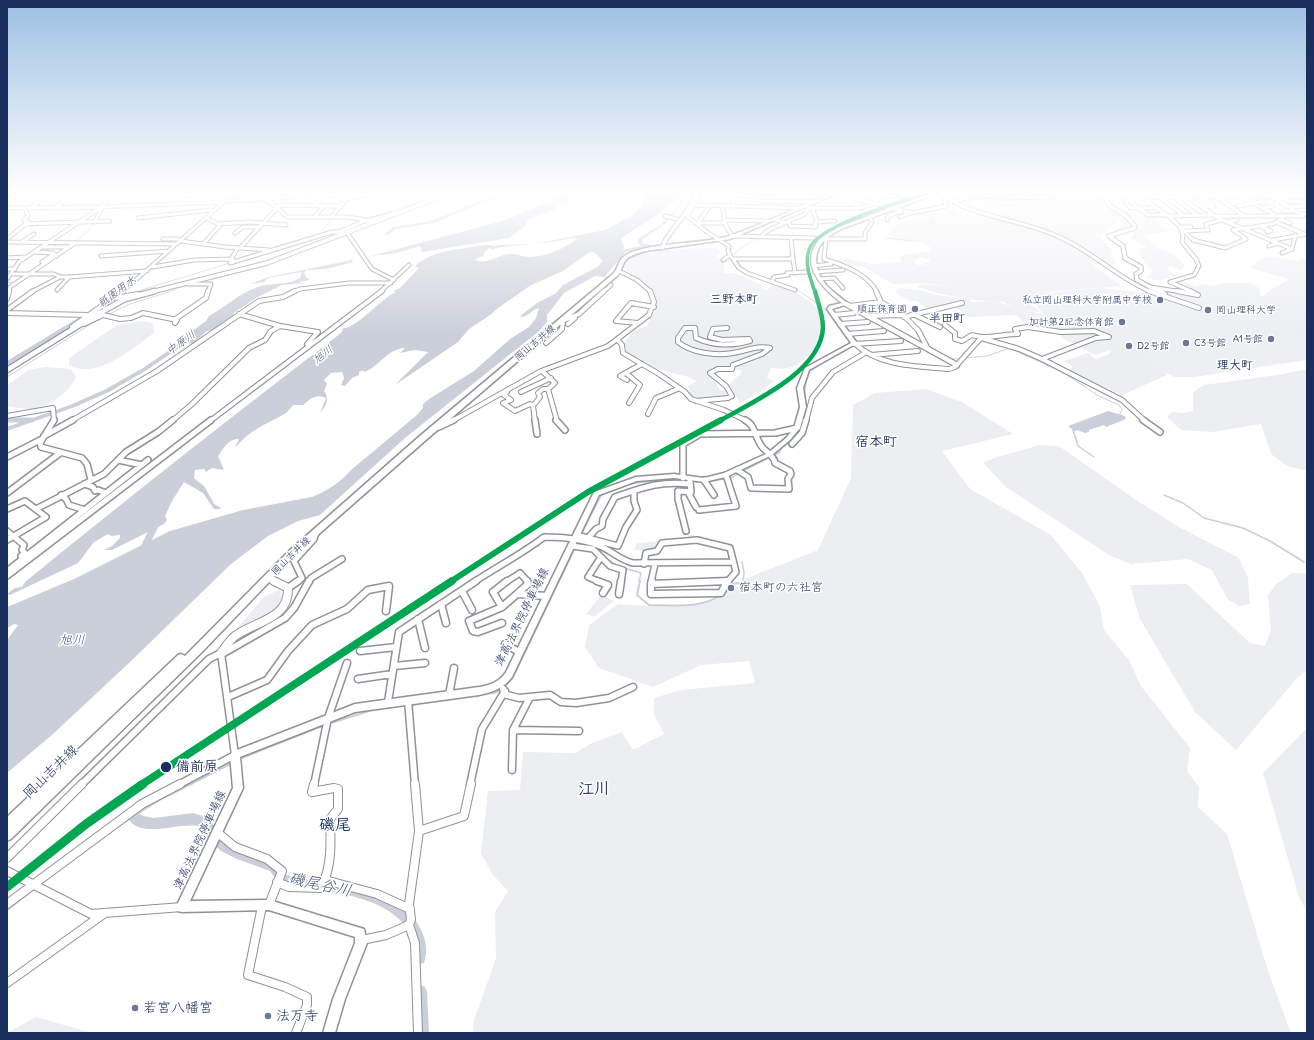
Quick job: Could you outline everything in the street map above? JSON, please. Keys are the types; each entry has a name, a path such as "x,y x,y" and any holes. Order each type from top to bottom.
{"main road":[{"name":"岡山吉井線","path":"7,826 119,717 317,532 433,429 564,322 619,271 623,260 632,254 722,239"},
{"path":"824,239 814,250 812,261 816,272 833,294 850,305"},
{"path":"800,425 806,402 800,388 807,369 853,344 830,307 850,305"},
{"name":"津高法界院停車場線","path":"362,940 360,933 356,930 265,905 182,907 217,837 238,788 236,758 327,722 355,708 388,702 408,703 492,688 503,688 547,596 579,541 593,497 598,492 636,479 674,476 689,481 705,481 727,477 772,455 800,425"},
{"name":"岡山吉井線","path":"7,835 199,649 268,578"},
{"path":"329,1033 339,999 362,940"}],"street":[{"path":"22,242 27,239"},
{"path":"8,269 15,267 54,239"},
{"path":"163,239 270,251"},
{"path":"204,243 208,239"},
{"path":"248,239 239,248 231,259 233,259 230,263 312,239"},
{"path":"7,370 116,303 145,294 267,263 332,239"},
{"path":"351,239 372,269 393,282"},
{"path":"662,248 666,239"},
{"path":"786,259 793,258 793,244 791,239"},
{"path":"820,239 865,239"},
{"path":"824,239 826,250 823,256 824,259 845,266 860,274 875,288 881,302"},
{"path":"1062,239 1075,245 1110,270 1147,291 1199,308 1137,280 1136,274 1141,271 1141,267 1125,258 1123,246 1113,239"},
{"path":"1150,287 1198,295 1170,282 1194,274 1199,266 1196,259 1182,242 1182,239"},
{"path":"1191,239 1225,248 1245,239"},
{"path":"1268,239 1292,249"},
{"path":"1272,240 1283,239"},
{"path":"1292,249 1295,239"},
{"path":"66,333 86,315 117,297 152,267 179,240"},
{"path":"716,240 729,246 728,251 730,255 743,269 795,290"},
{"path":"7,241 47,243 175,244"},
{"path":"42,262 75,243"},
{"path":"1269,246 1278,243"},
{"path":"138,250 145,244"},
{"path":"42,247 70,247"},
{"path":"1282,253 1292,249"},
{"path":"101,256 168,251"},
{"path":"34,252 56,255"},
{"path":"7,299 10,287 56,255"},
{"path":"723,260 730,255"},
{"path":"7,258 27,257"},
{"path":"152,267 194,260 231,259"},
{"path":"735,259 793,259 795,273"},
{"path":"815,266 831,264"},
{"path":"7,576 393,282 409,265"},
{"path":"7,279 13,274 15,267"},
{"path":"773,281 774,277 788,275 787,273 843,270"},
{"path":"433,429 542,371 618,340 629,329 644,319 654,308 654,301 649,291 635,278 619,271"},
{"path":"13,274 54,274 60,277 69,277 145,272"},
{"path":"7,311 24,296 60,277"},
{"path":"57,290 69,277"},
{"path":"821,279 834,278 843,288"},
{"path":"7,457 157,371 259,301 283,297 300,290 348,283 393,282"},
{"path":"71,330 103,315 133,318 143,313 174,321 206,298 211,284 188,284"},
{"path":"546,343 562,329 564,322 579,314 611,285"},
{"path":"117,297 145,294"},
{"path":"850,305 881,302 904,316 918,330 929,349"},
{"path":"638,323 616,321 631,303 654,308"},
{"path":"869,316 904,316 962,303"},
{"path":"850,305 957,365"},
{"path":"7,311 86,315"},
{"path":"239,314 280,326 318,332 301,351"},
{"path":"834,315 854,314"},
{"path":"912,314 940,327"},
{"path":"840,324 868,322"},
{"path":"36,509 104,474 126,452 167,424 204,392 249,348 265,340 271,331 280,326"},
{"path":"945,326 955,332 955,338 958,341 964,341 972,335 1020,349 1042,359 1126,402 1136,414 1160,432"},
{"path":"853,344 867,354 892,362 939,369 953,368 981,338 1004,334 1018,334 1015,329 1028,327 1068,332 1094,331 1109,337 1096,338 1042,359"},
{"path":"696,401 728,398 732,396 726,386 710,373 718,369 732,369 733,365 738,362 762,354 770,348 749,348 732,353 715,353 687,349 678,342 678,338 685,328 695,328 696,338 712,343 733,344 750,341 749,339 722,340 710,337 713,329 727,328"},
{"path":"847,334 884,331"},
{"path":"618,340 622,345 623,353 680,388 691,399 724,410 750,422 762,447 772,455 775,463 780,468 790,471 791,474 788,479 789,489 751,488 749,478 739,471"},
{"path":"853,344 901,341"},
{"path":"809,412 806,402 809,398 812,398 833,372 867,354 918,351"},
{"path":"627,380 620,376 642,364"},
{"path":"536,434 533,406 540,397 538,393 543,389 548,389 555,383 542,371"},
{"path":"626,373 640,385 629,403"},
{"path":"521,392 551,378"},
{"path":"510,388 504,395 511,400 503,403 515,411 530,404 533,406"},
{"path":"648,414 656,398 680,388"},
{"path":"548,389 556,419 566,430"},
{"path":"688,492 691,491 683,444 700,434 776,433 800,425 809,412 812,398"},
{"path":"7,416 53,408 54,420 40,443 41,447 60,453 80,455 83,457 91,480"},
{"path":"792,444 802,432 800,425"},
{"path":"7,493 60,453"},
{"path":"118,460 142,465"},
{"path":"9,569 148,460"},
{"path":"688,492 697,508 712,510 736,506 727,477"},
{"path":"579,541 602,526 603,519 615,496 634,491 646,485 665,482 689,481"},
{"path":"705,481 714,495"},
{"path":"84,484 93,487 95,491 98,490 106,493"},
{"path":"388,702 399,632 513,556 521,554 544,537 618,546 626,527 637,510 634,501 634,491"},
{"path":"686,531 678,498 678,491 688,492"},
{"path":"61,495 66,499 69,505 85,510"},
{"path":"7,509 25,501 32,508 36,509 46,517 7,540"},
{"path":"7,531 22,542 24,545 22,550 25,553 9,569"},
{"path":"288,588 302,578 302,575 294,561 314,539 317,532"},
{"path":"644,564 646,553 657,551 662,543 697,540 730,548 736,572 727,582 721,593 651,594 651,584 655,564"},
{"path":"579,541 592,549 610,566 623,570 619,594"},
{"path":"579,541 600,546 623,561 644,564 733,562"},
{"path":"601,557 588,577 608,585 603,593"},
{"path":"7,858 209,660 285,618 294,608 311,578 342,559"},
{"path":"502,607 493,592 516,574 520,574 528,582 528,584 502,607 469,622 473,631 478,632 502,622"},
{"path":"268,578 288,588"},
{"path":"651,584 727,582"},
{"path":"228,697 267,680 288,651 312,625 347,610 368,590 389,586 386,611"},
{"path":"7,904 36,886 142,804 236,758 221,654 235,636 282,609 289,600 288,588"},
{"path":"462,591 472,610"},
{"path":"517,594 547,596"},
{"path":"441,604 446,623"},
{"path":"418,619 425,648"},
{"path":"505,644 519,652"},
{"path":"360,652 396,647"},
{"path":"278,877 289,886 321,888 324,883 331,847 330,819 338,809 338,789 334,788 312,792 327,722 346,663"},
{"path":"394,666 425,663"},
{"path":"449,695 454,668"},
{"path":"358,679 392,674"},
{"path":"503,688 507,696 519,698 550,695 561,702 576,703 609,698 633,687"},
{"path":"419,830 449,822 464,816 482,729 503,688"},
{"path":"512,770 513,730 530,697"},
{"path":"408,703 419,830 410,909 410,923 415,943 414,982 418,1033"},
{"path":"513,730 579,731"},
{"path":"217,837 237,849 271,860 277,864 282,871 265,905 248,975 284,987 307,997 307,1005 296,1033"},
{"path":"7,871 91,914 182,907"},
{"path":"324,883 363,890 410,909"},
{"path":"7,983 70,940 106,912"},
{"path":"362,940 385,936 410,923"}],"shaded area":[{"path":"896,239 1061,239 1071,243 1100,263 1093,266 1103,271 1103,273 1122,286 1046,292 1042,291 1022,296 1041,313 1017,308 1003,302 974,300 940,294 917,287 922,284 957,287 923,283 893,284 864,267 834,262 844,258 872,264 901,262 901,256 930,251 931,248 922,243","holes":["920,257 928,259 931,261 921,264 932,266 918,265 912,262 919,258 904,261"]},
{"path":"1062,239 1101,239 1112,250 1111,257 1116,263 1101,263 1069,241"},
{"path":"1131,239 1148,239 1157,248 1171,253 1185,265 1181,271 1172,266 1167,268 1177,276 1161,281 1146,278 1153,270 1143,261 1145,261 1142,259 1139,249 1147,248"},
{"path":"714,248 720,251 716,256 724,261 724,273 735,273 762,285 759,287 766,290 775,283 786,287 808,300 816,308 821,317 822,326 820,336 816,346 809,354 802,361 793,366 784,369 771,368 767,378 774,381 762,391 740,403 729,385 743,371 725,368 708,372 716,381 719,390 727,391 725,398 715,401 703,400 690,395 688,386 697,381 689,377 657,369 627,353 624,342 635,330 647,326 657,306 654,294 650,289 623,268 626,262 634,256 662,249 674,251 674,249"},
{"path":"1266,256 1298,261 1307,258 1307,338 1269,324 1270,321 1248,314 1260,297 1289,279 1250,268"},
{"path":"1178,280 1197,286 1202,284 1214,286 1221,283 1251,283 1260,289 1261,298 1273,321 1307,337 1307,360 1194,377 1175,377 1114,349 1095,355 1064,339 1060,335 1059,330 1028,326 1016,315 969,317 954,306 964,303 962,302 927,309 917,301 910,301 897,294 895,290 901,288 920,290 937,295 969,299 972,302 994,301 1044,315 1034,303 1021,294 1040,290 1047,293 1101,288 1131,291 1142,294 1143,290 1137,287 1140,286 1199,296 1171,282"},
{"path":"1217,315 1243,324 1240,329 1233,327 1234,324 1216,319"},
{"path":"141,321 150,322 154,325 154,333 114,361 91,369 80,369 69,365 69,358 117,325"},
{"path":"1110,346 1116,346 1124,353 1139,352 1149,364 1161,369 1167,375 1122,395 1068,370 1073,367 1064,361 1088,353 1096,359 1109,354 1111,351"},
{"path":"45,367 71,369 76,377 64,393 52,402 39,408 32,409 7,406 7,385 29,370"},
{"path":"1307,369 1307,471 1287,466 1271,454 1261,424 1213,432 1181,430 1167,417 1172,412 1183,413 1193,411 1193,392 1204,385 1278,375"},
{"path":"926,389 962,402 1013,434 942,451 970,489 1051,535 1083,574 1100,607 1104,630 1129,660 1141,686 1190,748 1187,771 1199,787 1198,807 1227,834 1268,971 1291,1033 473,1033 474,1020 496,959 495,912 508,891 492,874 481,853 488,791 520,790 523,752 575,753 592,743 622,732 633,750 664,734 654,714 654,698 681,690 755,683 749,661 701,665 653,687 599,668 585,647 589,625 618,604 649,606 702,604 716,600 728,589 741,586 742,580 818,550 851,478 853,405 875,393"},
{"path":"1040,445 1059,446 1139,502 1181,528 1239,558 1248,578 1250,604 1239,606 1228,600 1212,570 1188,559 1131,564 1109,555 1006,487 983,463 994,458"},
{"path":"660,541 654,550 634,550 637,543"},
{"path":"1293,573 1307,574 1307,670 1296,679 1236,750 1195,712 1140,619 1130,585 1187,584 1250,643 1265,646 1271,630 1268,595 1276,584"},
{"path":"279,590 282,597 280,604 274,611 257,622 233,633 264,597"},
{"path":"601,595 614,601 594,617 586,614"},
{"path":"1307,728 1307,912 1299,897 1263,773"},
{"path":"36,1017 92,1033 7,1033"}],"water":[{"path":"436,239 506,239 422,252 420,246 397,253 371,256"},
{"name":"旭川","path":"564,239 569,239 554,242 537,244"},
{"name":"旭川","path":"577,239 621,239 624,248 623,250 641,246 638,239 644,239 642,243 654,246 625,253 605,276 609,278 595,276 564,293 547,315 547,322 538,332 405,438 320,515 298,521 268,536 231,564 53,734 7,773 7,640 18,625 14,624 7,628 7,607 74,579 170,531 243,510 312,497 323,492 343,478 417,415 423,408 423,404 429,399 474,371 510,339 529,327 536,318 539,308 522,317 520,316 537,303 556,293 563,285 597,267 603,261 594,252 590,252 563,271 531,285 469,329 458,342 395,385 428,352 415,350 400,353 405,348 394,351 372,368 359,372 359,375 352,378 345,386 341,385 344,378 342,372 331,373 324,380 327,384 324,391 327,400 320,413 326,398 316,396 303,405 294,405 286,413 253,431 237,446 235,447 239,439 229,442 218,456 224,470 212,468 206,472 204,469 195,470 194,478 204,486 214,504 221,509 214,509 203,493 184,482 172,501 165,516 167,520 164,524 112,550 104,550 112,546 120,538 120,535 111,536 108,534 94,542 78,563 10,595 7,594 15,588 22,587 25,582 143,487 341,333 343,330 341,329 355,323 382,301 396,292 393,291 400,288 419,268 415,266 422,261 438,253 485,245 492,245 494,247 498,245 531,244 500,247 492,250 490,250 492,248 490,248 485,251 483,256 475,260 487,261 508,254 536,257 549,254"},
{"path":"352,260 353,262 326,269 306,270 304,273 310,280 298,282 303,283 282,285 256,298 235,312 231,318 213,330 207,331 192,344 180,340 206,321 209,316 243,294 260,286 290,282 300,278 302,272 268,278 264,282 250,284 269,277"},
{"path":"1108,411 1125,416 1126,419 1106,427 1104,425 1089,430 1089,432 1085,433 1077,430 1074,431 1068,426"}],"waterway":[{"path":"75,242 79,239"},
{"path":"257,264 324,239"},
{"path":"744,269 732,255 755,239"},
{"path":"890,239 912,241"},
{"path":"125,295 230,263"},
{"path":"7,282 15,283"},
{"path":"796,289 824,308 852,346 818,366 809,377 805,389 803,421"},
{"path":"107,315 130,304 175,290"},
{"path":"861,303 875,301"},
{"name":"祇園用水","path":"7,364 91,312"},
{"path":"7,377 97,320"},
{"name":"中原川","path":"7,429 73,406 107,391 145,369 193,336"},
{"path":"923,336 932,350"},
{"path":"964,358 987,356 1010,348"},
{"path":"1014,350 1064,373 1099,396 1119,405 1122,409 1119,416"},
{"path":"950,359 960,359"},
{"path":"7,420 32,420"},
{"path":"792,438 799,431 804,420"},
{"path":"1073,430 1078,446 1094,457"},
{"path":"743,471 780,452 781,446"},
{"path":"707,482 733,477 739,473"},
{"path":"629,484 670,479 703,482"},
{"path":"581,535 602,494"},
{"path":"1164,495 1183,503 1204,518 1243,528 1270,541 1304,562"},
{"name":"旭川","path":"142,552 157,521"},
{"path":"512,556 539,538"},
{"path":"559,582 578,542"},
{"path":"578,543 593,547"},
{"path":"605,557 616,565"},
{"path":"742,562 744,573 743,582"},
{"path":"624,568 641,573 639,582"},
{"path":"504,688 513,677 559,581"},
{"path":"640,581 637,595 649,605 677,606 696,604 721,595"},
{"path":"724,593 729,584 743,583 744,581"},
{"path":"410,705 494,693 501,690"},
{"path":"396,706 406,705"},
{"path":"328,724 372,710"},
{"path":"239,759 325,725"},
{"path":"189,785 232,763"},
{"path":"122,823 159,800 189,785"},
{"name":"磯尾谷川","path":"133,816 140,821 154,824 193,819 206,822 213,836 225,847 237,853 274,866 284,881 305,884"},
{"path":"40,884 48,878"},
{"name":"磯尾谷川","path":"316,884 329,885 360,892 390,905 403,914 412,925 418,937 419,958"},
{"path":"7,910 35,888"},
{"name":"磯尾谷川","path":"420,992 422,1033"}],"transit line":[{"path":"7,887 86,824 168,766 566,506 611,479 727,416 789,379 809,361 820,344 823,327 821,311 807,264 809,250 817,239"}],"place":[{"name":"私立岡山理科大学附属中学校","path":"1160,300"},
{"name":"順正保育園","path":"915,309"},
{"name":"岡山理科大学","path":"1208,310"},
{"name":"加計第2記念体育館","path":"1122,322"},
{"name":"A1号館","path":"1271,339"},
{"name":"C3号館","path":"1186,343"},
{"name":"D2号館","path":"1129,346"},
{"name":"宿本町の六社宮","path":"731,588"},
{"name":"備前原","path":"166,767"},
{"name":"若宮八幡宮","path":"135,1008"},
{"name":"法万寺","path":"268,1016"}],"district":[{"name":"三野本町","path":"734,300"},
{"name":"半田町","path":"947,319"},
{"name":"理大町","path":"1235,366"},
{"name":"宿本町","path":"876,442"},
{"name":"江川","path":"594,789"},
{"name":"磯尾","path":"335,825"}]}
